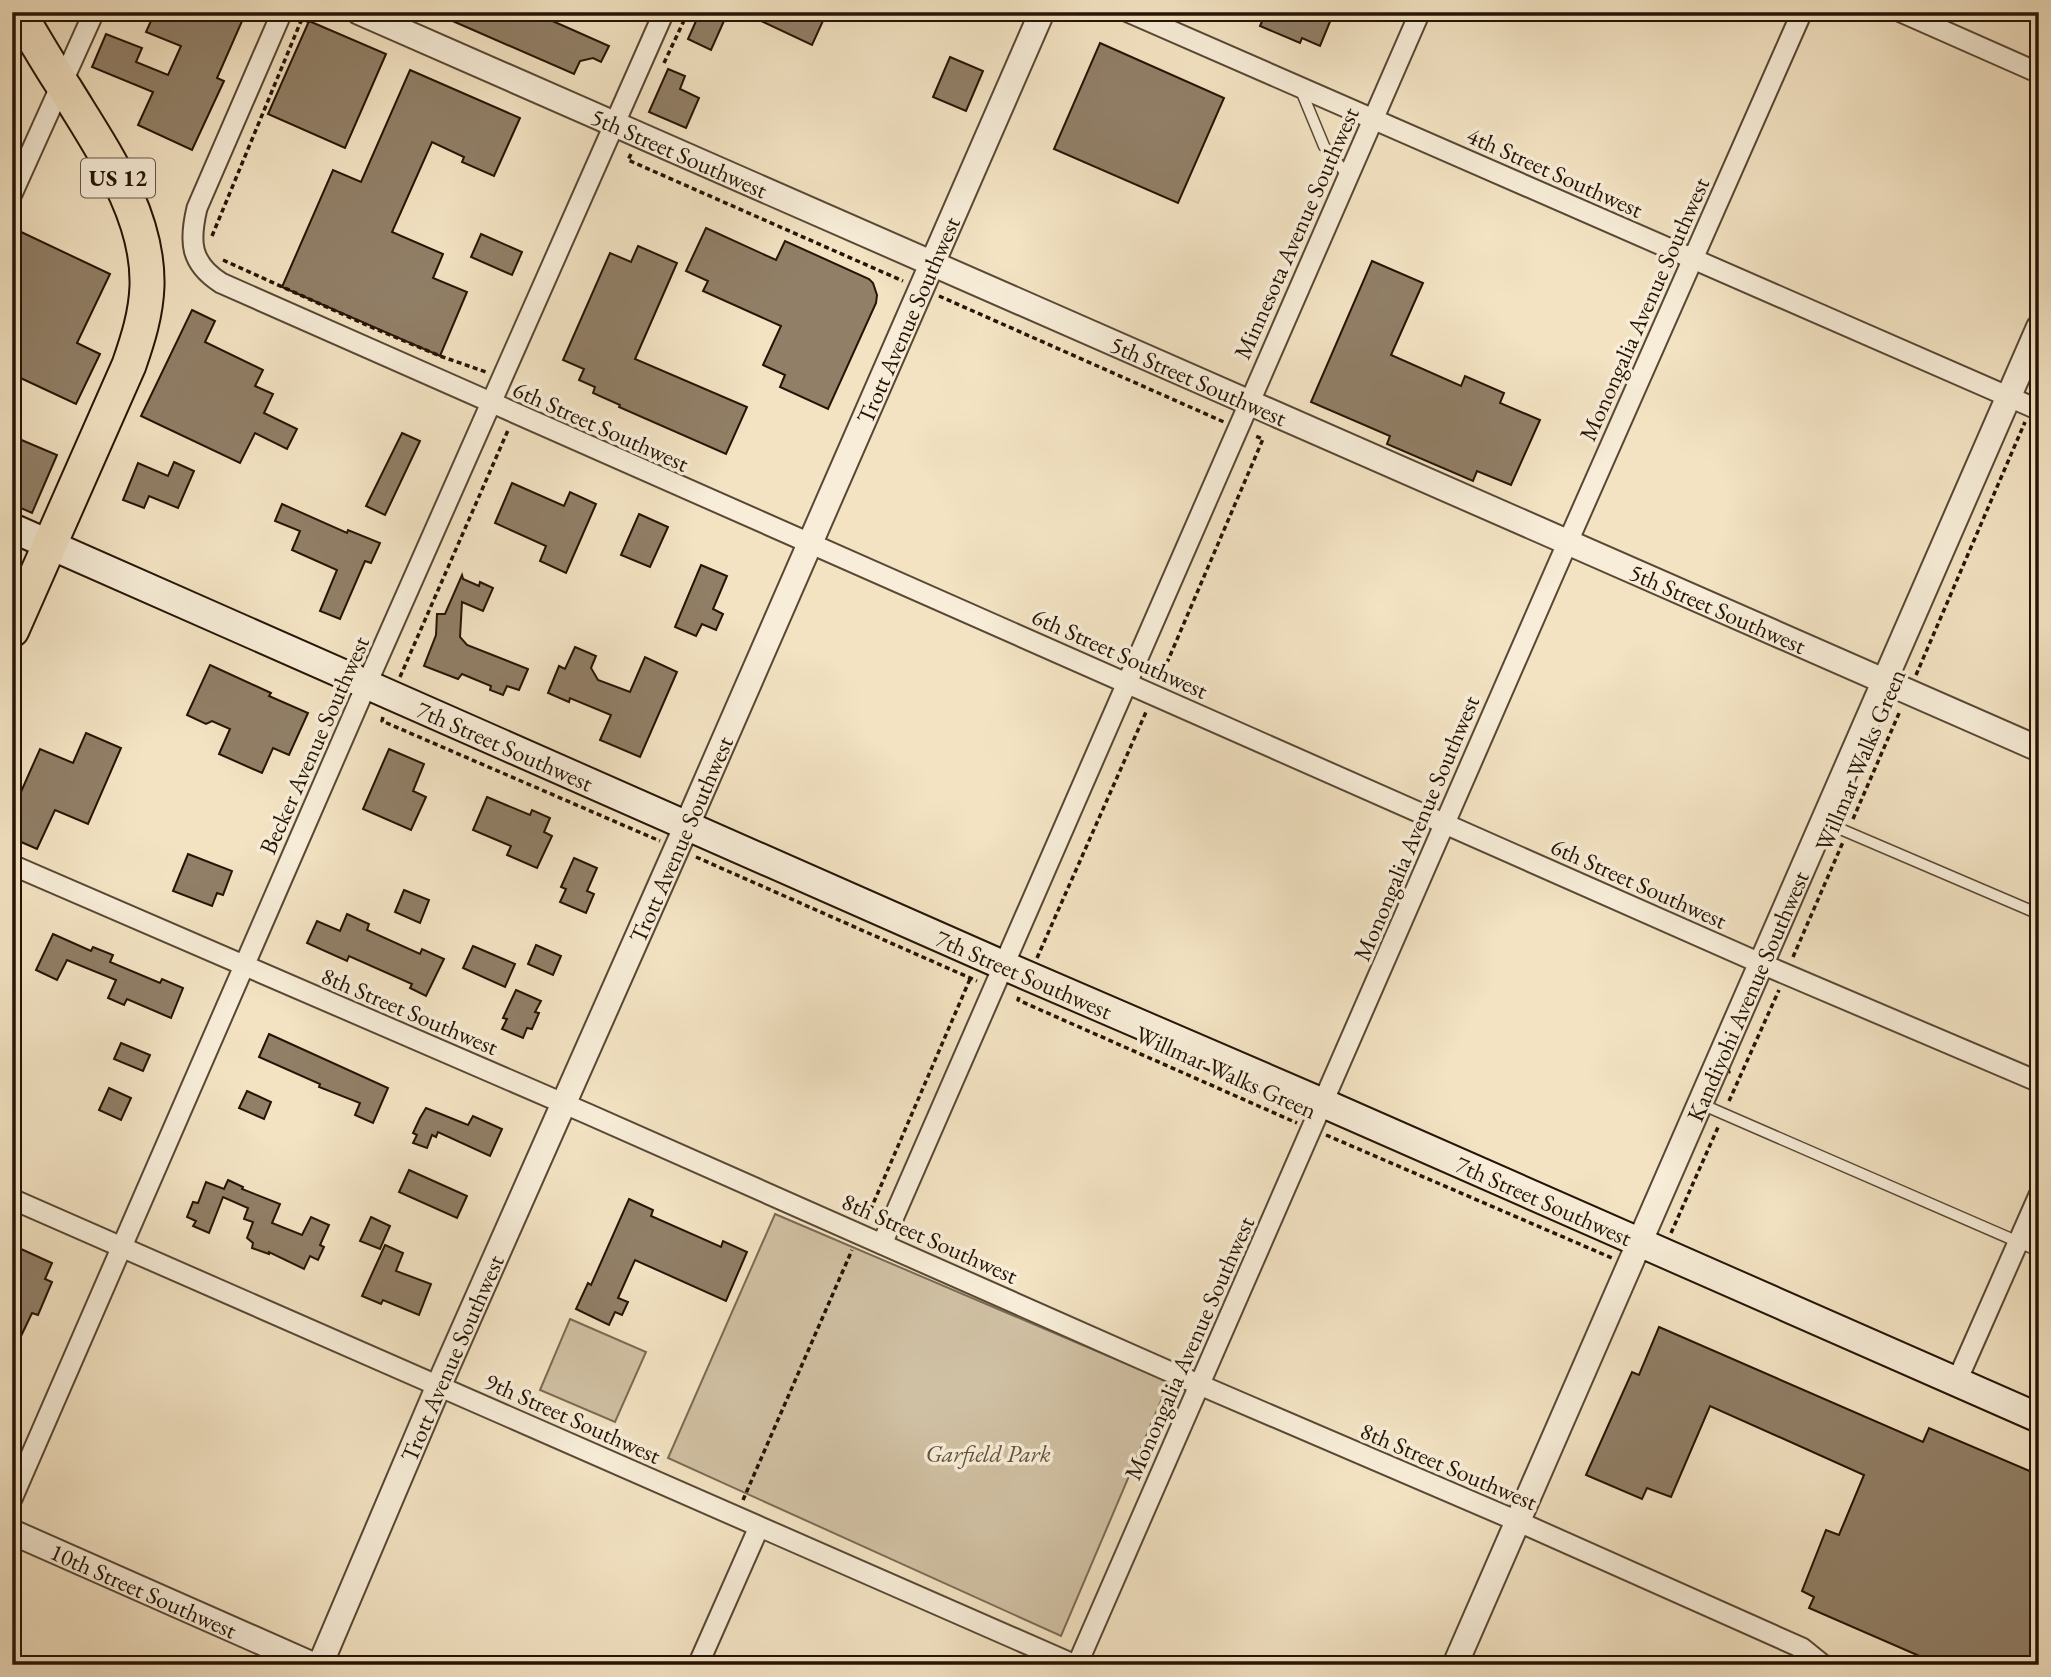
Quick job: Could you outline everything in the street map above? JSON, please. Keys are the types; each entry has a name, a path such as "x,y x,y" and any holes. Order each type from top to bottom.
{"highway":[{"name":"US 12","path":"12,630 129,365 139,338 147,284 145,254 138,226 117,176 18,12"}],"main road":[{"name":"7th Street Southwest","path":"12,528 1016,972 1323,1103 1644,1254 2039,1418"}],"street":[{"path":"12,194 94,12"},
{"name":"6th Street Southwest","path":"282,12 197,208 193,232 194,253 210,276 232,289 490,404 1154,694 1762,964 2039,1082"},
{"name":"5th Street Southwest","path":"359,12 2039,749"},
{"name":"Becker Avenue Southwest","path":"12,1499 366,686 664,12"},
{"name":"Trott Avenue Southwest","path":"320,1665 439,1385 1042,12"},
{"name":"4th Street Southwest","path":"1128,12 2035,408"},
{"name":"Minnesota Avenue Southwest","path":"882,1244 1016,972 1126,682 1420,12"},
{"name":"Monongalia Avenue Southwest","path":"1076,1665 1802,12"},
{"path":"1902,12 2039,73"},
{"name":"Kandiyohi Avenue Southwest","path":"1455,1665 1517,1521 1644,1254 1701,1104 2039,327"},
{"name":"8th Street Southwest","path":"12,865 564,1103 1200,1385 1517,1521 1802,1648 1824,1665"},
{"path":"1956,1383 2039,1195"},
{"name":"9th Street Southwest","path":"12,1199 1076,1665"},
{"path":"698,1665 759,1527"},
{"name":"10th Street Southwest","path":"12,1532 313,1665"}],"lane":[{"path":"1300,87 1324,146 1348,176"},
{"path":"1824,821 2039,914"},
{"path":"1701,1104 2039,1251"}],"path":[{"path":"660,71 688,12"},
{"name":"Willmar Walks Green","path":"640,136 628,160 1263,439 1154,694 1016,972 1018,1000 1312,1129 1644,1254 1724,1114 2035,408"}],"green space":[{"name":"Garfield Park","path":"775,1214 1169,1382 1061,1636 668,1458"},
{"path":"570,1319 646,1352 615,1422 540,1390"}],"building":[{"path":"155,12 246,12 217,78 224,81 192,150 138,125 153,92 92,67 106,34 142,48 136,62 168,75 181,46 146,32"},
{"path":"432,12 539,12 539,15 609,46 601,62 593,58 580,61 574,74"},
{"path":"700,12 728,12 711,50 688,39"},
{"path":"742,12 827,12 812,45"},
{"path":"1266,12 1334,12 1320,46 1302,38 1300,43 1260,26"},
{"path":"309,21 386,54 345,148 268,114"},
{"path":"1100,43 1224,98 1178,203 1054,149"},
{"path":"950,57 983,71 966,111 933,97"},
{"path":"668,69 685,76 680,89 699,98 686,128 649,112"},
{"path":"410,70 520,118 494,176 462,162 464,157 432,142 392,232 443,254 433,278 467,292 440,356 282,287 333,170 361,182"},
{"path":"706,228 776,260 785,241 873,283 877,295 876,303 828,409 780,387 785,375 763,365 781,326 703,291 708,281 686,271"},
{"path":"19,231 110,274 77,343 100,354 76,404 12,374 12,246"},
{"path":"481,234 522,252 512,275 471,257"},
{"path":"638,246 677,263 635,359 747,407 726,454 593,393 595,387 579,380 584,369 563,360 610,253 631,262"},
{"path":"1372,261 1423,283 1391,355 1461,386 1465,376 1504,393 1500,403 1540,420 1511,485 1477,471 1473,481 1387,444 1390,436 1311,402"},
{"path":"192,310 215,321 205,342 263,370 255,386 273,394 264,413 297,429 287,449 255,433 240,463 141,416"},
{"path":"402,433 420,441 385,515 366,506"},
{"path":"12,436 57,455 32,513 12,504"},
{"path":"174,462 194,471 178,508 149,496 144,508 123,500 138,463 168,476"},
{"path":"512,483 564,506 570,492 596,504 566,573 540,561 546,546 495,523"},
{"path":"282,504 347,533 348,530 380,543 371,563 365,561 340,619 320,611 337,570 292,550 300,531 275,521"},
{"path":"639,514 668,527 650,567 621,555"},
{"path":"701,565 727,576 713,609 723,614 716,630 702,624 696,636 675,627"},
{"path":"462,575 463,579 479,586 480,582 493,588 483,611 462,602 460,637 467,645 528,669 519,690 507,686 503,695 490,690 491,686 462,674 458,679 424,666 436,635 437,614 445,614"},
{"path":"575,647 596,656 591,668 598,680 630,692 645,657 677,672 640,757 600,740 611,715 570,698 569,702 548,693 559,666 565,669"},
{"path":"210,665 308,713 289,755 273,748 262,773 219,754 230,729 212,721 206,724 187,715"},
{"path":"86,733 121,748 88,824 55,810 37,849 12,838 12,812 40,749 73,763"},
{"path":"389,749 424,764 413,791 426,797 411,830 363,809"},
{"path":"487,797 530,815 532,810 550,818 544,832 552,836 537,868 507,855 511,846 473,830"},
{"path":"188,854 232,871 223,895 217,893 212,906 173,891"},
{"path":"574,858 597,868 587,891 594,894 586,913 560,902 566,889 561,887"},
{"path":"404,890 429,900 420,923 395,912"},
{"path":"347,914 369,924 367,930 420,954 422,949 444,959 426,996 410,988 412,984 349,956 347,961 307,943 317,921 340,931"},
{"path":"53,934 91,951 93,947 113,955 110,962 160,983 162,979 183,988 171,1018 127,999 124,1005 108,998 116,980 67,960 57,980 36,970"},
{"path":"536,945 561,956 553,975 528,964"},
{"path":"473,946 515,964 505,987 463,968"},
{"path":"516,990 541,1001 535,1012 539,1013 532,1029 527,1028 523,1038 502,1029 507,1019 503,1018"},
{"path":"269,1034 388,1088 373,1123 355,1115 360,1103 319,1087 320,1084 259,1057"},
{"path":"121,1043 150,1055 143,1071 114,1059"},
{"path":"109,1088 131,1098 121,1120 99,1110"},
{"path":"247,1091 271,1102 264,1119 239,1108"},
{"path":"426,1108 468,1125 473,1116 502,1129 490,1156 438,1132 436,1137 432,1135 427,1148 413,1143 417,1135 413,1133"},
{"path":"409,1170 467,1196 457,1218 399,1192"},
{"path":"228,1180 243,1187 242,1189 280,1204 272,1223 302,1235 311,1217 329,1225 320,1245 324,1247 318,1260 310,1256 304,1269 269,1252 252,1248 253,1243 247,1238 253,1222 244,1219 248,1208 223,1197 209,1233 193,1226 196,1221 187,1217 193,1202 198,1203 206,1182 224,1189"},
{"path":"629,1199 653,1210 651,1216 721,1247 723,1241 747,1252 726,1301 635,1260 618,1298 628,1302 622,1315 615,1312 609,1325 576,1309 588,1283 591,1285"},
{"path":"371,1217 390,1226 380,1249 360,1241"},
{"path":"385,1245 403,1253 396,1271 431,1284 419,1315 383,1300 381,1304 362,1296"},
{"path":"21,1249 52,1263 45,1279 52,1282 38,1315 32,1313 12,1355 12,1270"},
{"path":"1659,1327 1923,1442 1929,1428 2039,1475 2039,1665 1940,1665 1809,1608 1814,1597 1802,1591 1826,1530 1839,1535 1864,1475 1710,1406 1671,1497 1647,1488 1642,1499 1586,1475 1632,1372 1639,1375"}]}
